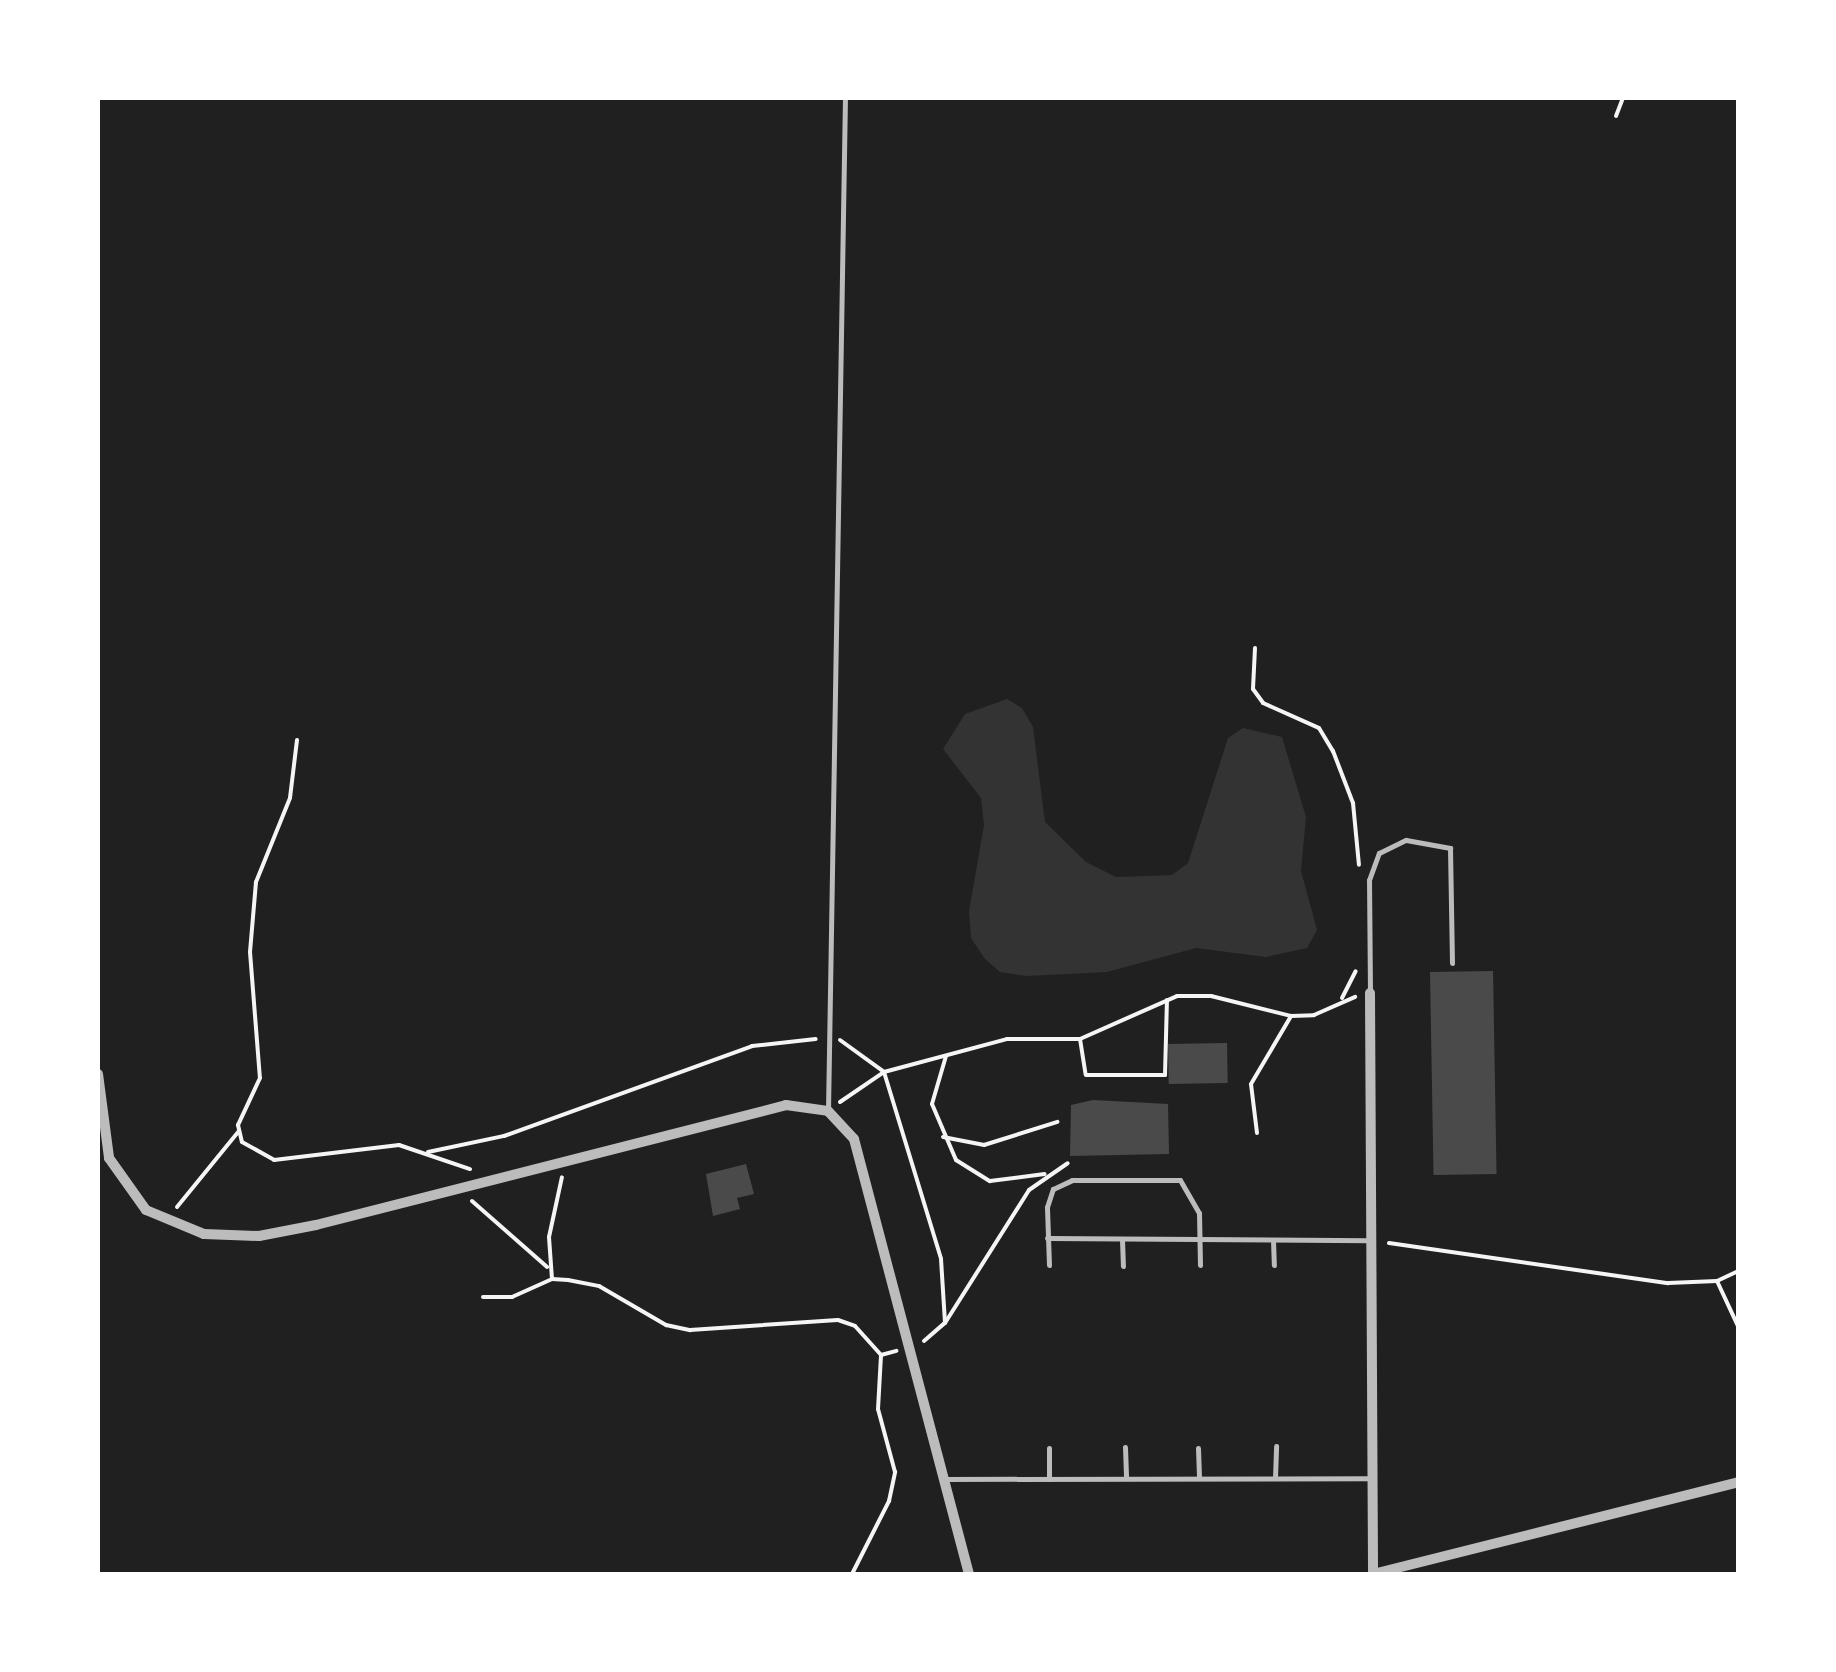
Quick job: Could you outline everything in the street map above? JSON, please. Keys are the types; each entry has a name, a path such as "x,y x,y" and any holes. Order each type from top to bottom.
{"street":[{"path":"1370,992 1373,1574 1738,1482"},
{"path":"98,1074 109,1158 146,1210 204,1234 259,1236 786,1105 828,1111 854,1139 969,1574"}],"lane":[{"path":"828,1111 845,98"},
{"path":"1370,992 1369,880 1379,853 1406,840 1450,848 1452,962"},
{"path":"1049,1266 1047,1238 1053,1189 1072,1180 1180,1180 1192,1193 1201,1240 1200,1266"},
{"path":"1047,1238 1370,1240"},
{"path":"1122,1239 1123,1266"},
{"path":"1273,1240 1274,1265"},
{"path":"1276,1446 1276,1478"},
{"path":"1125,1447 1126,1478"},
{"path":"1049,1448 1049,1478"},
{"path":"1198,1448 1199,1478"},
{"path":"942,1478 1371,1478"}],"path":[{"path":"1616,116 1623,98"},
{"path":"1256,648 1253,689 1263,703 1319,728 1334,751 1352,803 1360,872"},
{"path":"171,1220 212,1158 240,1131 260,1078 250,952 256,882 290,798 297,740"},
{"path":"1341,1000 1369,931"},
{"path":"828,1111 884,1072 1007,1040 1080,1040 1167,1000 1211,996 1292,1016 1314,1015 1341,1000 1370,992"},
{"path":"1080,1040 1086,1075 1165,1074 1167,1000"},
{"path":"1257,1133 1251,1084 1292,1016"},
{"path":"428,1152 504,1136 752,1046 845,1040 884,1072 941,1259 945,1323"},
{"path":"946,1056 932,1104 943,1137 971,1174 990,1181 1046,1174"},
{"path":"943,1137 984,1145 1058,1122"},
{"path":"240,1131 252,1153 274,1160 399,1144 493,1178"},
{"path":"547,1267 567,1160"},
{"path":"881,1355 908,1348 945,1323 1029,1190 1046,1174 1068,1162"},
{"path":"457,1188 547,1267 552,1279"},
{"path":"1370,1240 1668,1283 1718,1281 1738,1270"},
{"path":"483,1296 525,1294 552,1279 600,1286 666,1325 690,1330 838,1320 856,1326 881,1355 878,1410 895,1472 889,1500 852,1574"},
{"path":"1718,1281 1738,1326"}],"shaded area":[{"path":"98,98 1738,98 1738,1574 98,1574"},
{"path":"1007,699 1022,708 1033,727 1045,822 1086,862 1116,877 1172,875 1188,863 1228,738 1243,728 1282,737 1306,817 1301,871 1317,930 1307,948 1266,957 1196,948 1107,972 1026,976 1000,972 971,938 969,911 984,825 981,798 943,749 965,714"}],"building":[{"path":"1493,971 1497,1174 1434,1175 1430,972"},
{"path":"1227,1043 1228,1083 1169,1084 1168,1044"},
{"path":"1093,1100 1168,1104 1169,1154 1070,1156 1071,1105"},
{"path":"746,1164 754,1194 737,1198 740,1209 713,1216 706,1174"}]}
